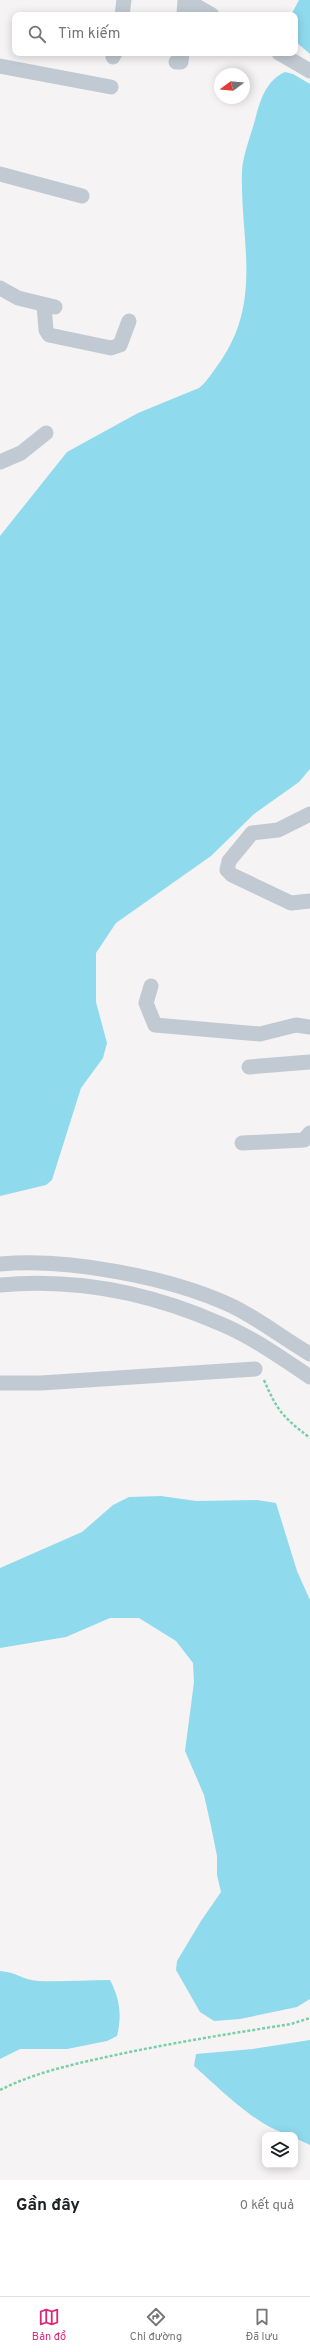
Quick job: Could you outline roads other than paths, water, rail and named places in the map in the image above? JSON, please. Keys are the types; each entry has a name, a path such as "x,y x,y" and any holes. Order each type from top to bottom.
{"street":[{"path":"122,12 124,0"},
{"path":"184,12 186,0 207,12"},
{"path":"284,56 310,71"},
{"path":"0,66 111,87"},
{"path":"0,174 82,196"},
{"path":"0,288 18,298 50,306 46,330 49,335 111,348 120,345 129,320"},
{"path":"0,462 21,453 46,433"},
{"path":"310,814 278,830 252,833 229,861 227,870 232,875 291,903 310,901"},
{"path":"151,986 146,1003 155,1025 260,1034 296,1025 310,1027"},
{"path":"249,1067 310,1062"},
{"path":"242,1143 304,1140 310,1133"},
{"path":"0,1264 20,1262 110,1270 194,1292 232,1307 310,1354"},
{"path":"0,1285 69,1284 106,1288 168,1304 222,1324 310,1377"},
{"path":"0,1383 49,1382 256,1369"}],"water":[{"path":"299,0 310,0 310,54 298,44 298,12 293,12"},
{"path":"285,72 293,74 310,84 310,769 299,782 254,814 211,856 116,923 96,953 96,1002 107,1043 103,1058 81,1088 52,1180 46,1185 0,1196 0,536 67,452 138,413 199,388 208,379 220,362 233,339 241,316 245,293 246,269 242,196 242,171 244,157 263,96 269,85 279,75"},
{"path":"161,1496 196,1501 257,1500 276,1503 297,1571 310,1600 310,1999 297,2007 240,2019 214,2021 200,2012 176,1970 177,1961 201,1921 221,1892 217,1875 217,1856 204,1795 185,1751 194,1682 193,1663 176,1641 139,1618 110,1618 66,1637 0,1648 0,1568 82,1532 113,1505 129,1497"},
{"path":"0,1971 38,1981 110,1980 118,2001 120,2015 117,2036 107,2041 67,2049 20,2049 0,2059"},
{"path":"310,2040 310,2145 298,2139 298,2132 281,2132 256,2118 228,2097 194,2066 196,2054 253,2049"}]}
